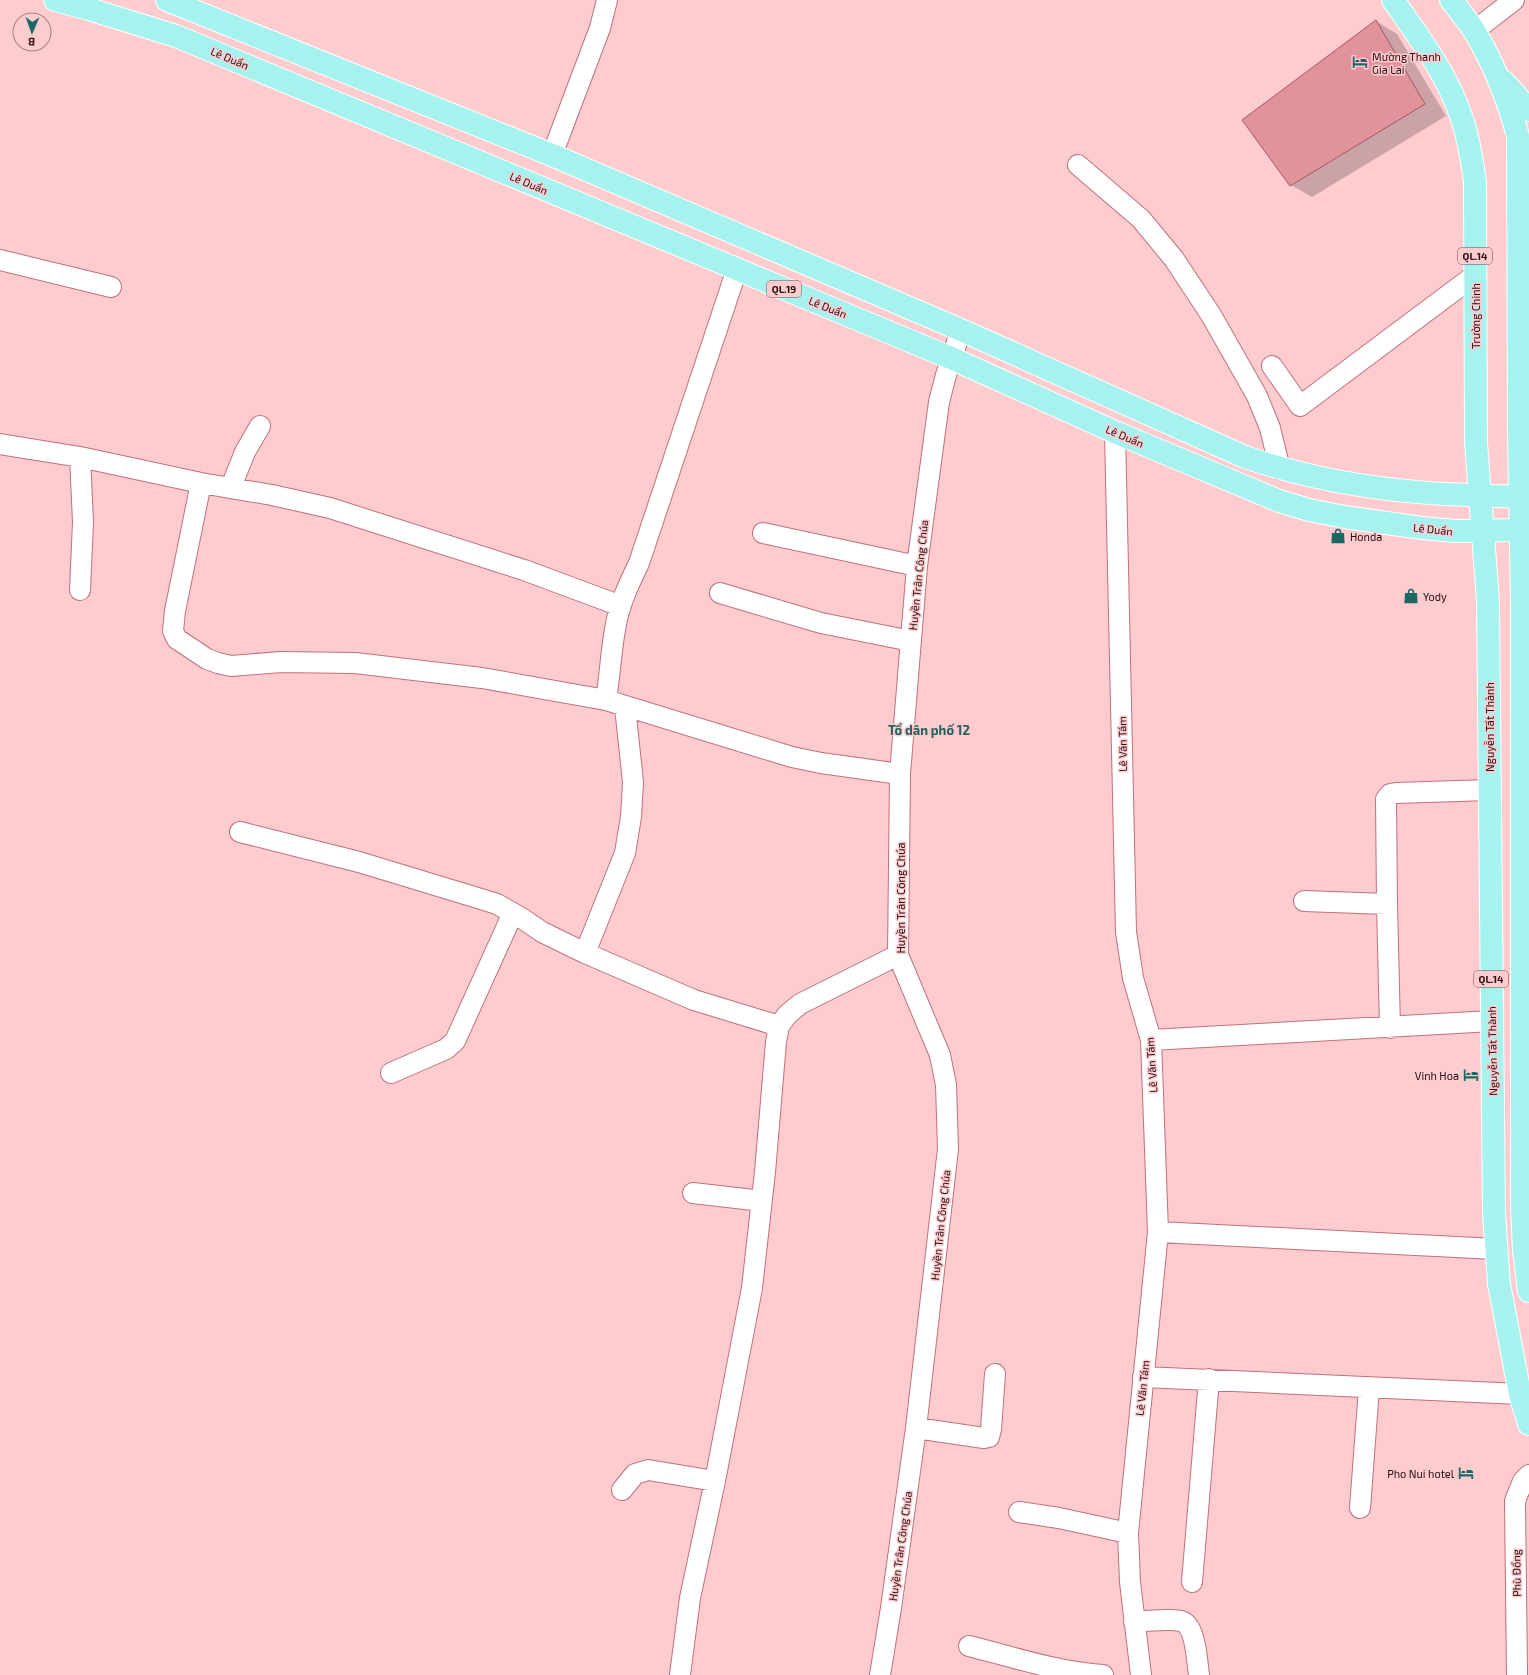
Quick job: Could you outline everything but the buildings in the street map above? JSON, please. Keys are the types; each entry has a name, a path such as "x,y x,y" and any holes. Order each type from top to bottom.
{"main road":[{"name":"Lê Duẩn","path":"54,0 88,8 176,36 951,358 1115,432 1279,501 1309,510 1345,517 1422,528 1483,532 1526,530"},
{"path":"167,0 552,155 961,330 1245,457 1280,469 1348,484 1431,494 1525,496"},
{"name":"Trường Chinh","path":"1393,0 1431,54 1462,118 1471,150 1475,182 1476,442 1483,532"},
{"name":"QL.14","path":"1451,0 1474,31 1510,108 1523,142 1526,530 1526,989 1522,1209 1527,1250 1529,1291"},
{"path":"1494,72 1529,110"},
{"name":"Nguyễn Tất Thành","path":"1483,532 1488,601 1494,1214 1498,1284 1520,1394 1529,1424"}],"street":[{"path":"552,155 600,28 607,0"},
{"path":"1474,31 1514,0"},
{"path":"1078,165 1141,219 1178,265 1211,315 1257,396 1270,428 1280,469"},
{"path":"0,260 111,287"},
{"path":"606,700 616,623 621,606 627,588 639,563 738,270"},
{"path":"1272,366 1300,406 1475,275"},
{"name":"Huyền Trân Công Chúa","path":"880,1675 891,1608 916,1428 948,1149 946,1084 940,1055 898,955 900,774 917,566 939,402 951,358 961,330"},
{"path":"231,487 245,452 260,426"},
{"name":"Lê Văn Tám","path":"1115,432 1126,932 1133,978 1151,1040 1158,1232 1128,1533 1128,1559 1141,1675"},
{"path":"0,444 80,457 201,483 231,487 330,508 524,570 621,606"},
{"path":"80,457 83,522 80,590"},
{"path":"201,483 175,611 173,631 177,639 207,659 231,666 280,662 355,663 420,670 541,687 606,700 792,757 821,763 900,774"},
{"path":"763,533 917,566"},
{"path":"720,593 816,622 911,641"},
{"path":"585,954 624,853 631,817 634,782 625,707"},
{"path":"1390,1028 1386,799 1390,794 1489,790"},
{"path":"240,832 359,862 496,904 542,932 585,954 694,1000 779,1026"},
{"path":"1304,901 1387,904"},
{"path":"391,1073 446,1049 455,1041 513,913"},
{"path":"680,1675 690,1598 715,1481 752,1288 762,1201 773,1061 779,1026 787,1015 800,1004 898,955"},
{"path":"1151,1040 1390,1028 1492,1021"},
{"path":"693,1193 762,1201"},
{"path":"1158,1232 1496,1250"},
{"path":"916,1428 984,1438 989,1437 991,1429 995,1374"},
{"path":"1143,1376 1369,1388 1520,1394"},
{"path":"1192,1582 1209,1379"},
{"path":"1360,1508 1369,1388"},
{"path":"622,1490 635,1474 648,1470 715,1481"},
{"name":"Phù Đổng","path":"1517,1675 1515,1501 1523,1481 1529,1475"},
{"path":"1019,1512 1059,1518 1128,1533"},
{"path":"1134,1622 1182,1621 1189,1626 1194,1637 1199,1675"},
{"path":"969,1646 1044,1666 1103,1675"}],"place":[{"name":"Mường Thanh Gia Lai","path":"1360,62"},
{"name":"Honda","path":"1338,536"},
{"name":"Yody","path":"1411,596"},
{"name":"Vinh Hoa","path":"1471,1075"},
{"name":"Pho Nui hotel","path":"1466,1473"}],"district":[{"name":"Tổ dân phố 12","path":"929,730"}]}
